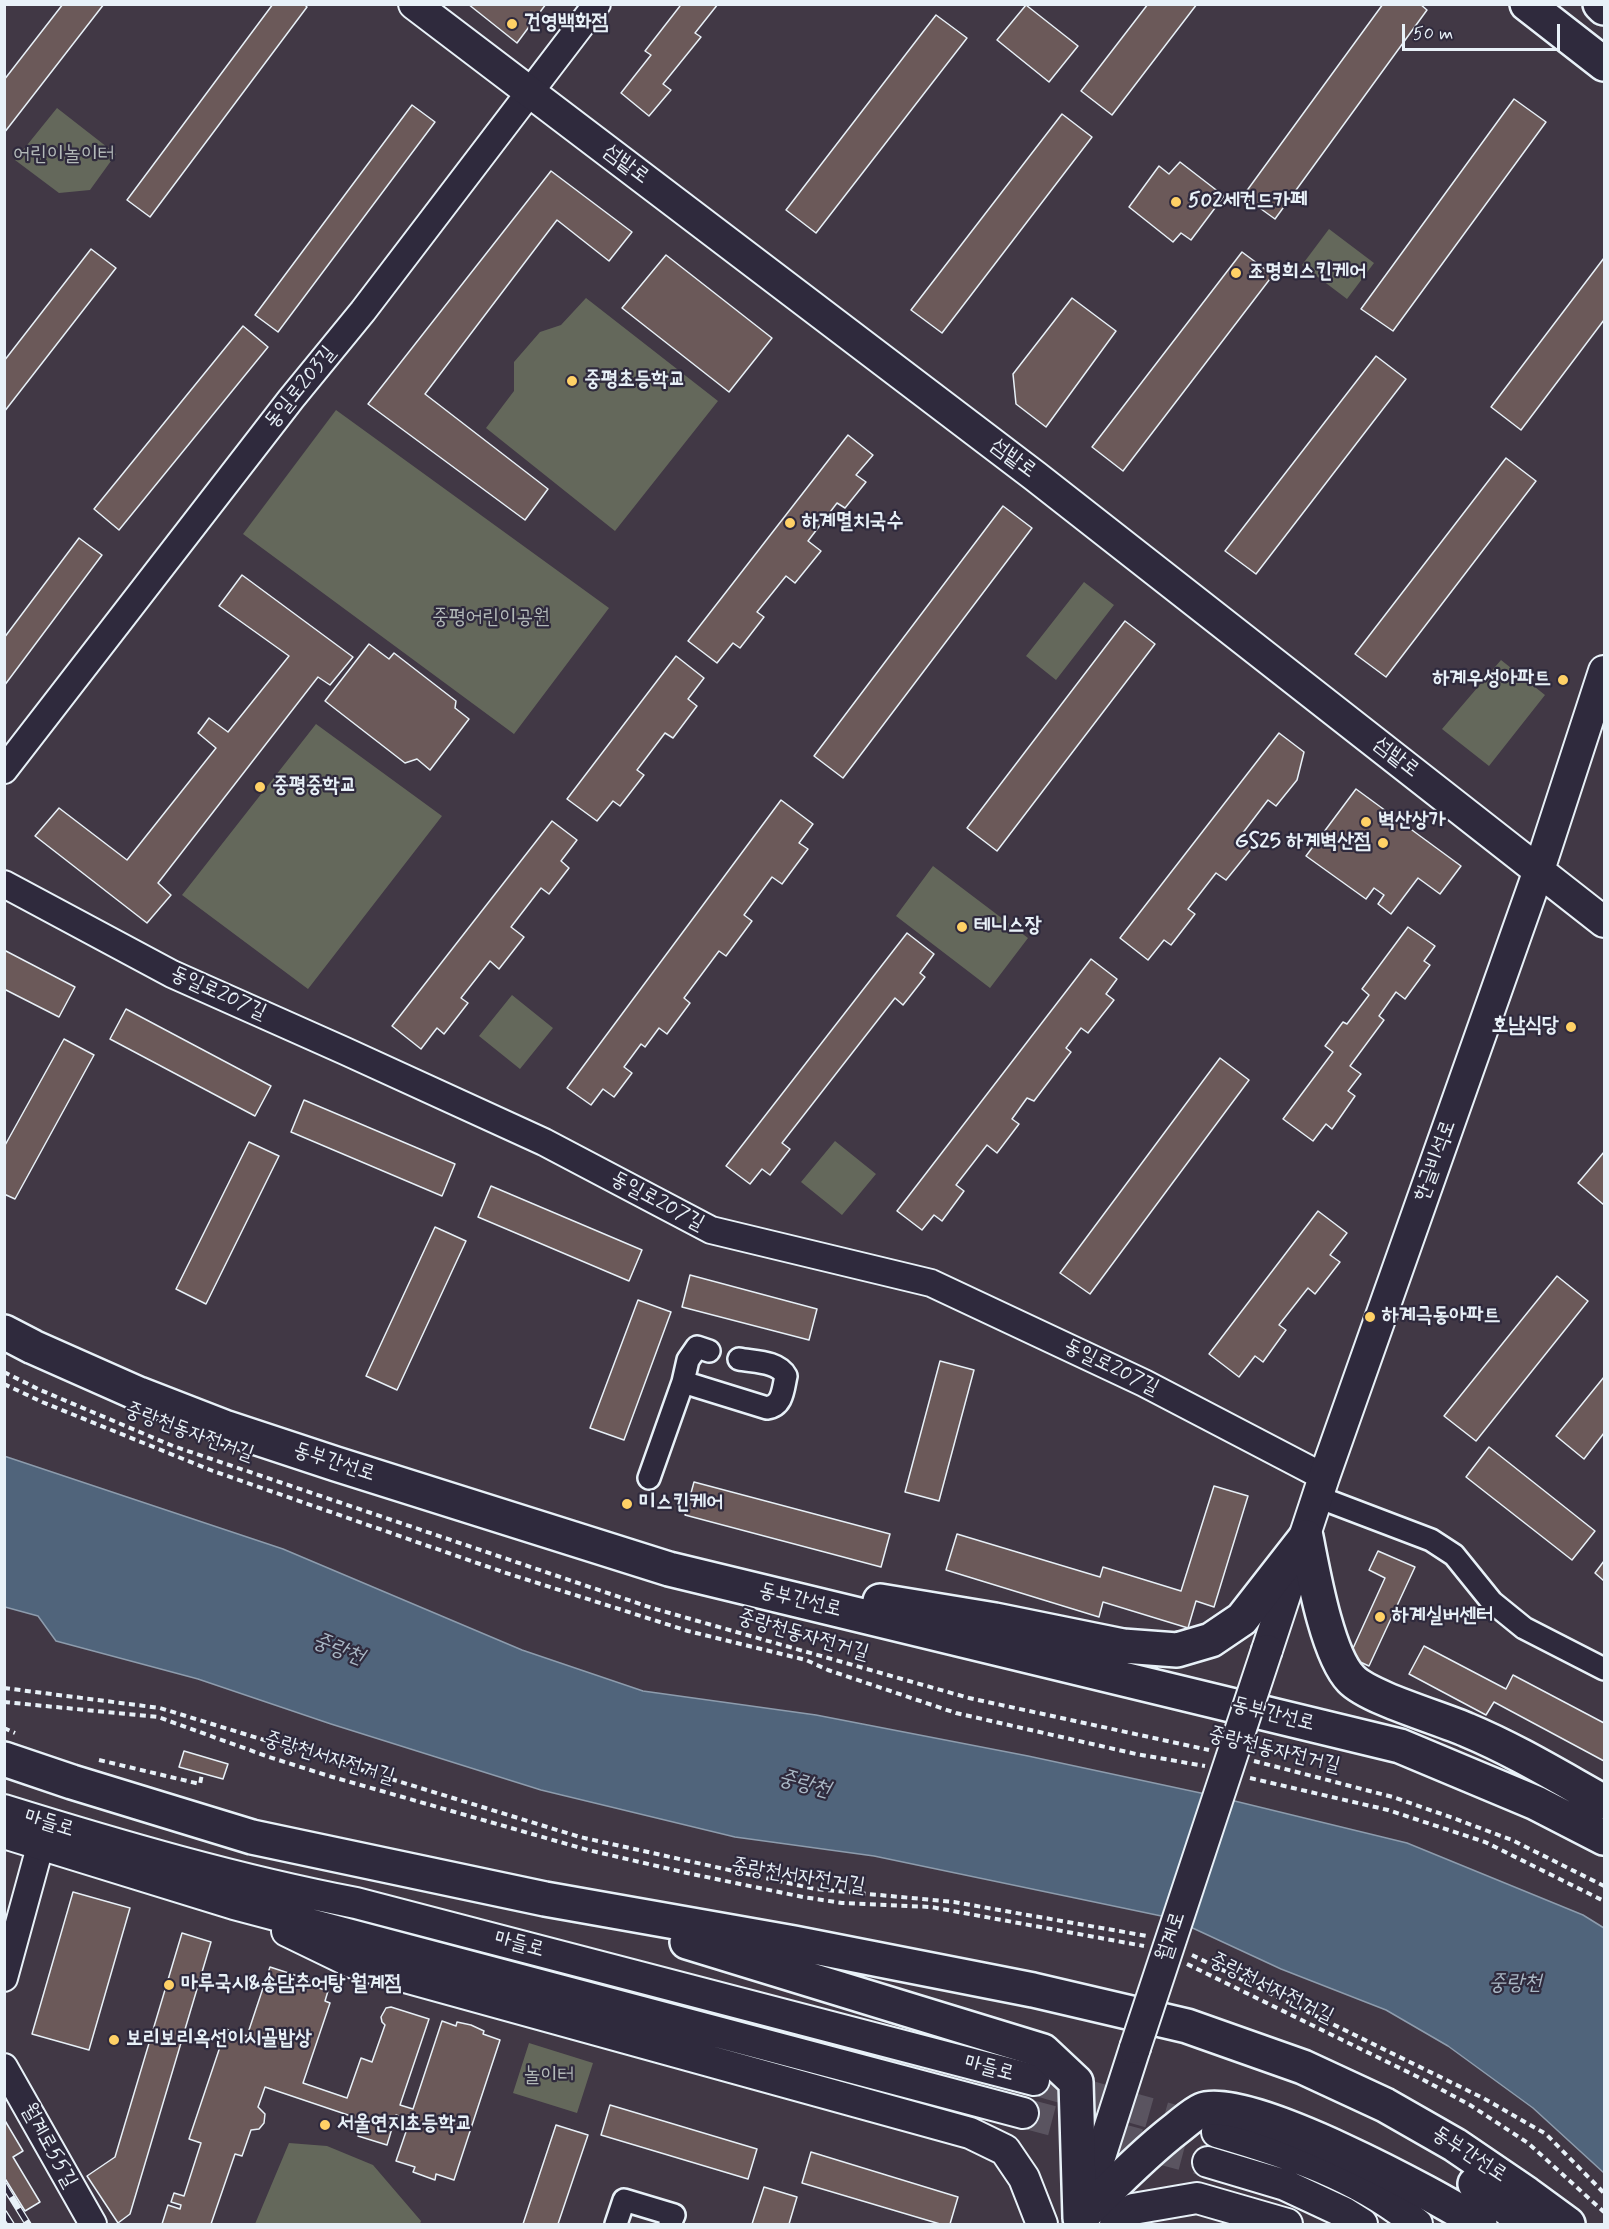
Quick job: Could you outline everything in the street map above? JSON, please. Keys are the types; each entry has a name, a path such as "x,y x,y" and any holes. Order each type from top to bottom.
{"main road":[{"name":"섬밭로","path":"414,4 1035,476 1605,922"},
{"path":"1527,4 1605,64"},
{"path":"1600,4 1605,8"},
{"name":"한글비석로","path":"1267,1650 1321,1487 1539,870 1605,672"},
{"name":"동부간선로","path":"4,1332 139,1394 224,1427 669,1569 1400,1746 1536,1803 1605,1838"},
{"path":"669,1569 755,1576 1123,1646 1177,1650 1211,1640 1242,1619 1306,1537"},
{"path":"1306,1537 1318,1597 1339,1660 1351,1680 1375,1694 1468,1730 1521,1755 1605,1802"},
{"name":"월계로","path":"1079,2221 1267,1650"},
{"name":"동부간선로","path":"13,1747 83,1785 252,1836 545,1899 794,1943 1120,2008 1187,2026 1268,2053 1347,2087 1426,2128 1493,2170 1568,2224"},
{"name":"마들로","path":"4,1810 44,1834 234,1904 1023,2113"},
{"name":"마들로","path":"4,1833 44,1834 283,1888 356,1902 1034,2080"},
{"path":"545,1899 1043,2051 1076,2082 1079,2221"},
{"path":"234,1904 351,1962 970,2133 1005,2150 1024,2178 1042,2224"},
{"path":"794,1943 844,1965 1090,2018 1176,2042 1248,2066 1330,2101 1404,2138 1464,2176 1528,2224"},
{"path":"1079,2221 1161,2139 1195,2114 1214,2107 1249,2114 1331,2145 1408,2181 1480,2224"},
{"path":"1217,2132 1283,2151 1331,2171 1373,2194 1417,2224"},
{"path":"1208,2162 1285,2185 1343,2212 1362,2224"},
{"path":"1115,2224 1133,2209 1197,2198 1287,2224"}],"street":[{"name":"동일로203길","path":"4,770 531,93 597,4"},
{"name":"동일로207길","path":"4,884 172,974 544,1142 711,1230 931,1283 1144,1383 1321,1487"},
{"path":"649,1478 683,1382 688,1360 697,1347 709,1351"},
{"path":"683,1382 767,1408 775,1407 780,1402 786,1376 783,1371 778,1366 739,1359"},
{"path":"1321,1487 1431,1540 1454,1555 1492,1602 1524,1628 1605,1670"},
{"path":"4,1978 44,1834"},
{"name":"월계로55길","path":"4,2067 93,2224"},
{"path":"616,2224 624,2200 674,2215 670,2224"}],"path":[{"name":"중랑천동자전거길","path":"4,1372 38,1389 173,1446 652,1608 969,1698 1217,1752"},
{"path":"4,1384 42,1402 213,1471 484,1566 656,1621 806,1660 828,1670 956,1713 1137,1754 1212,1768"},
{"path":"4,1688 160,1708 580,1837 815,1889 954,1902 1153,1938"},
{"name":"중랑천서자전거길","path":"4,1702 158,1717 329,1776 588,1850 687,1873 803,1897 842,1902 931,1907 1149,1947"},
{"path":"4,1728 13,1747"},
{"path":"94,1759 200,1784 202,1774"},
{"name":"중랑천동자전거길","path":"1248,1760 1394,1797 1512,1840 1605,1886"},
{"path":"1247,1777 1388,1810 1485,1842 1605,1901"},
{"path":"1187,1953 1483,2098 1546,2134 1605,2193"},
{"name":"중랑천서자전거길","path":"1179,1960 1418,2077 1485,2114 1528,2143 1605,2212"}],"green space":[{"name":"어린이놀이터","path":"57,108 116,154 90,190 59,193 15,160"},
{"path":"1329,229 1374,263 1347,299 1302,265"},
{"path":"586,298 718,401 615,531 486,428 514,391 514,362 540,332 561,325"},
{"name":"중평어린이공원","path":"336,410 609,608 514,734 243,534"},
{"path":"1084,582 1114,605 1056,680 1026,656"},
{"path":"1501,660 1545,695 1489,766 1442,729"},
{"path":"316,724 442,816 308,989 182,895"},
{"name":"테니스장","path":"933,866 1028,938 990,988 896,916"},
{"path":"512,995 553,1028 520,1069 479,1036"},
{"path":"835,1141 876,1174 842,1215 801,1182"},
{"name":"놀이터","path":"529,2043 593,2063 577,2113 513,2093"},
{"path":"289,2143 327,2146 373,2165 421,2221 420,2224 255,2224"}],"water":[{"name":"중랑천","path":"4,1456 283,1549 522,1650 643,1691 816,1715 1028,1756 1210,1795 1407,1843 1583,1915 1604,1928 1604,2173 1533,2108 1448,2046 1386,2010 1281,1969 1171,1918 874,1856 735,1837 541,1790 331,1724 198,1679 56,1641 38,1616 5,1607"}],"building":[{"path":"63,4 104,4 4,133 4,80"},
{"path":"273,4 304,4 307,7 150,217 127,200"},
{"name":"건영백화점","path":"468,4 546,4 517,43"},
{"path":"678,4 718,4 695,33 701,37 663,84 671,90 649,116 621,93 651,55 645,51 680,6"},
{"path":"1148,4 1197,4 1112,115 1081,91"},
{"path":"1383,4 1420,4 1427,10 1275,219 1243,196"},
{"path":"1026,5 1078,46 1049,82 997,40"},
{"path":"936,15 967,38 816,233 786,210"},
{"path":"1514,99 1546,122 1393,331 1361,309"},
{"path":"412,105 435,122 278,332 255,315"},
{"path":"1062,114 1092,137 942,333 911,310"},
{"name":"502세컨드카페","path":"1180,162 1224,196 1191,240 1181,233 1173,242 1129,207 1159,166 1169,174"},
{"path":"551,171 632,232 609,261 557,220 425,394 548,489 525,520 368,404"},
{"path":"91,249 116,268 4,412 4,361"},
{"path":"1242,252 1273,275 1123,471 1092,447"},
{"path":"666,255 772,338 729,392 622,308"},
{"path":"1604,258 1604,320 1521,430 1491,407"},
{"path":"1072,298 1116,331 1046,427 1016,404 1013,374"},
{"path":"243,326 268,347 119,530 94,509"},
{"path":"1376,356 1406,379 1256,574 1225,551"},
{"path":"848,435 873,455 856,475 866,482 845,508 837,503 808,541 821,551 795,583 786,576 757,612 764,617 740,648 733,643 717,663 688,641"},
{"path":"1506,458 1536,481 1386,677 1355,654"},
{"path":"1003,506 1032,528 843,778 814,756"},
{"path":"79,538 102,555 4,686 4,638"},
{"name":"중평중학교","path":"242,575 353,657 330,685 318,677 158,883 171,895 147,923 35,836 59,808 127,860 216,748 198,733 209,718 228,732 289,656 219,606"},
{"path":"1125,621 1155,644 997,851 967,828"},
{"path":"369,644 389,659 394,653 456,701 455,708 469,719 430,770 417,759 405,763 325,701"},
{"path":"676,656 704,678 688,699 697,706 673,738 665,733 637,770 644,775 620,806 613,801 597,821 567,799"},
{"path":"1279,733 1304,752 1297,780 1276,806 1268,800 1239,838 1252,848 1226,880 1216,873 1188,909 1195,914 1171,945 1164,940 1148,960 1120,938"},
{"name":"벽산상가","path":"1356,789 1461,866 1440,894 1418,878 1391,914 1378,904 1384,895 1374,888 1366,899 1306,856"},
{"path":"781,800 813,824 799,843 808,849 782,884 772,877 744,915 752,921 726,956 719,951 684,998 690,1003 667,1034 659,1028 645,1047 641,1044 624,1067 632,1073 614,1097 603,1089 591,1105 567,1088"},
{"path":"552,821 577,840 561,861 569,868 549,894 541,888 511,927 524,937 499,969 490,961 461,998 468,1003 444,1034 437,1028 421,1049 392,1026"},
{"path":"1408,927 1435,946 1424,961 1430,965 1405,999 1396,992 1379,1016 1384,1020 1350,1066 1361,1074 1348,1091 1355,1096 1332,1129 1326,1124 1313,1141 1283,1119 1333,1052 1325,1046 1343,1022 1347,1024 1369,995 1362,989"},
{"path":"907,933 934,954 920,973 925,977 903,1005 895,998 782,1143 790,1149 770,1175 762,1169 750,1184 726,1166"},
{"path":"4,950 75,987 59,1017 4,989"},
{"path":"1091,959 1117,979 1106,994 1114,1000 1088,1033 1081,1028 1066,1048 1071,1052 1034,1101 1027,1098 1012,1119 1019,1124 997,1153 987,1145 956,1185 964,1191 942,1221 934,1215 922,1230 897,1211"},
{"path":"126,1009 271,1086 255,1116 110,1039"},
{"path":"64,1039 94,1055 15,1199 4,1194 4,1147"},
{"path":"1220,1058 1249,1080 1090,1294 1060,1273"},
{"path":"304,1100 455,1164 442,1196 291,1132"},
{"path":"249,1142 279,1156 206,1304 176,1289"},
{"path":"1604,1152 1604,1205 1578,1183"},
{"path":"491,1186 642,1250 629,1281 478,1217"},
{"path":"1318,1211 1347,1233 1330,1255 1340,1262 1315,1294 1308,1288 1279,1325 1286,1330 1263,1362 1255,1356 1239,1377 1209,1354"},
{"path":"435,1227 466,1241 397,1390 366,1376"},
{"path":"690,1275 817,1309 809,1340 682,1307"},
{"path":"1557,1276 1588,1301 1476,1441 1444,1416"},
{"path":"638,1300 671,1312 624,1440 590,1428"},
{"path":"940,1361 974,1370 939,1501 905,1492"},
{"path":"1604,1377 1604,1433 1584,1459 1556,1436"},
{"path":"1489,1447 1595,1531 1572,1560 1466,1477"},
{"path":"694,1482 890,1534 881,1567 685,1515"},
{"path":"1214,1486 1248,1496 1214,1607 1196,1601 1188,1628 1103,1602 1099,1617 946,1570 957,1534 1100,1577 1103,1567 1181,1591"},
{"name":"하계실버센터","path":"1378,1551 1415,1567 1369,1666 1349,1657 1385,1578 1369,1570"},
{"path":"1604,1561 1604,1581 1595,1573"},
{"path":"1424,1646 1506,1689 1513,1675 1604,1723 1604,1761 1494,1702 1486,1715 1409,1674"},
{"path":"184,1751 228,1764 223,1779 179,1767"},
{"path":"73,1892 130,1908 89,2050 32,2034"},
{"path":"182,1933 211,1942 130,2214 118,2223 87,2176 115,2157"},
{"path":"270,1967 310,1980 309,1985 328,1991 325,2001 330,2003 303,2083 347,2098 361,2058 372,2062 385,2025 381,2017 386,2008 391,2007 429,2019 400,2105 413,2109 442,2021 456,2026 457,2022 471,2025 484,2031 483,2034 500,2040 454,2180 436,2174 435,2180 413,2172 415,2167 396,2161 410,2120 396,2115 387,2145 358,2136 360,2130 351,2127 354,2117 265,2087 258,2107 265,2114 264,2123 259,2129 251,2130 242,2156 235,2154 211,2224 162,2224 168,2205 180,2209 181,2205 171,2202 174,2193 184,2196 201,2143 189,2139 226,2029 247,2036"},
{"path":"610,2105 757,2149 748,2179 601,2135"},
{"path":"4,2119 23,2151 13,2157 40,2202 25,2211 4,2177"},
{"path":"556,2125 588,2135 558,2224 523,2224"},
{"path":"811,2152 958,2197 950,2224 940,2224 802,2183"},
{"path":"764,2187 797,2197 789,2224 752,2224"}],"tunnel":[{"path":"1034,2080 1203,2128"},
{"path":"1023,2113 1208,2162"}],"railway":[{"path":"4,2185 28,2224"},
{"path":"4,2213 11,2224"}],"place":[{"name":"건영백화점","path":"512,24"},
{"name":"502세컨드카페","path":"1176,202"},
{"name":"조명희스킨케어","path":"1236,273"},
{"name":"중평초등학교","path":"572,381"},
{"name":"하계멸치국수","path":"790,523"},
{"name":"하계우성아파트","path":"1563,680"},
{"name":"중평중학교","path":"260,787"},
{"name":"벽산상가","path":"1366,822"},
{"name":"GS25 하계벽산점","path":"1383,843"},
{"name":"테니스장","path":"962,927"},
{"name":"호남식당","path":"1571,1027"},
{"name":"하계극동아파트","path":"1370,1317"},
{"name":"미스킨케어","path":"627,1504"},
{"name":"하계실버센터","path":"1380,1617"},
{"name":"마루국시&송담추어탕 월계점","path":"169,1985"},
{"name":"보리보리옥선이시골밥상","path":"114,2040"},
{"name":"서울연지초등학교","path":"325,2125"}]}
